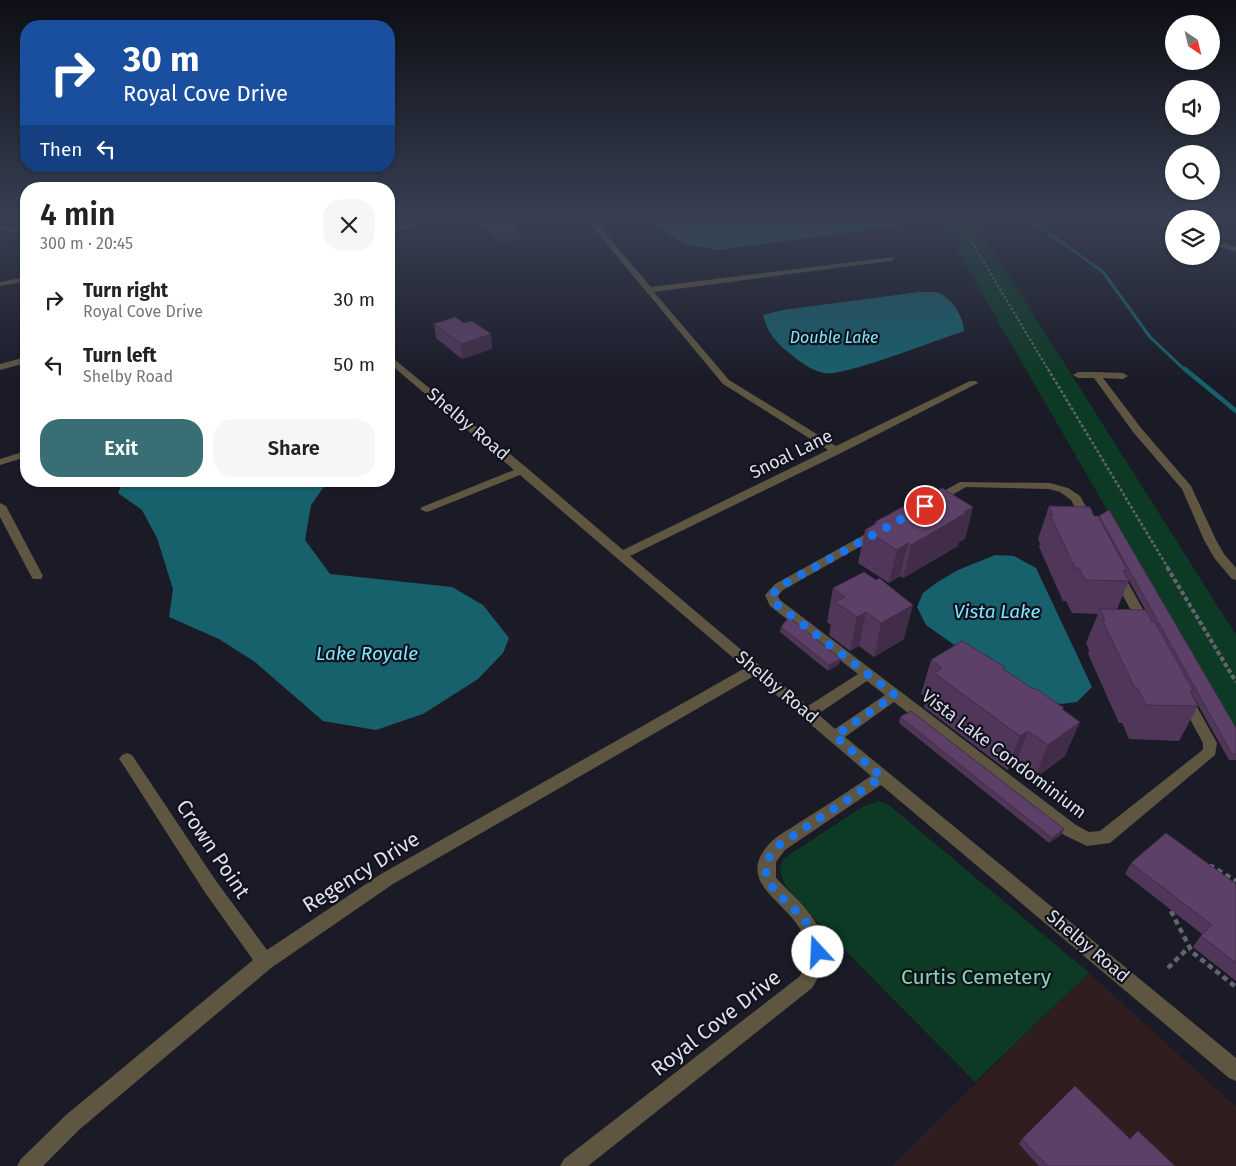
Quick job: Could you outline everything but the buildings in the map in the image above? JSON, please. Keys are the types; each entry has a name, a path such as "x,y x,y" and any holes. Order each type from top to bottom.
{"street":[{"path":"634,273 726,382 837,451"},
{"path":"648,290 773,273"},
{"path":"0,284 20,280"},
{"path":"0,367 20,362"},
{"name":"Shelby Road","path":"395,363 882,777 1110,964 1236,1071"},
{"path":"1078,375 1123,376"},
{"path":"1096,376 1137,430 1187,488 1210,540 1219,556 1236,576"},
{"name":"Snoal Lane","path":"623,555 974,383"},
{"path":"0,462 20,456"},
{"path":"426,509 523,470"},
{"name":"Vista Lake Condominium","path":"964,484 1050,486 1064,490 1076,498 1210,743 1210,751 1104,838 1087,840 1070,830 868,674 775,603 772,595 779,587 964,484"},
{"path":"0,506 37,576"},
{"name":"Regency Drive","path":"28,1166 73,1122 265,962 387,879 755,669"},
{"path":"808,713 868,674"},
{"name":"Vista Lake Condominium","path":"835,736 895,695"},
{"name":"Crown Point","path":"127,759 210,886 265,962"},
{"name":"Royal Cove Drive","path":"571,1166 806,982 816,967 818,952 814,935 808,925 769,882 765,874 768,859 779,845 882,777"}],"path":[{"path":"991,273 1236,682"},
{"path":"1206,870 1211,866 1236,881"},
{"path":"1171,911 1190,948 1236,987"},
{"path":"1168,968 1190,948"}],"shaded area":[{"path":"1089,973 1236,1107 1236,1166 891,1166"}],"green space":[{"path":"970,273 1007,273 1236,635 1236,733"},
{"name":"Curtis Cemetery","path":"879,801 889,805 1089,973 975,1082 819,924 785,885 780,871 783,859 862,807"}],"water":[{"name":"Double Lake","path":"919,292 937,292 948,299 960,315 964,331 870,364 835,373 824,373 814,370 779,345 766,326 763,315 783,310"},
{"name":"Lake Royale","path":"120,487 324,487 311,505 305,540 330,574 452,587 483,605 509,638 503,653 478,679 423,714 376,730 323,721 255,662 219,639 169,617 173,589 157,538 142,510 118,493"},
{"name":"Vista Lake","path":"995,555 1014,556 1036,568 1092,687 1077,702 1061,704 1021,692 926,625 917,607 923,593 958,570"}],"waterway":[{"path":"1104,273 1150,337 1186,371"},
{"path":"1185,369 1236,411"}],"route":[{"path":"818,952 814,935 808,925 769,882 765,874 765,866 772,852 779,845 882,777 835,736 895,695 775,603 772,595 779,587 925,506"}]}
